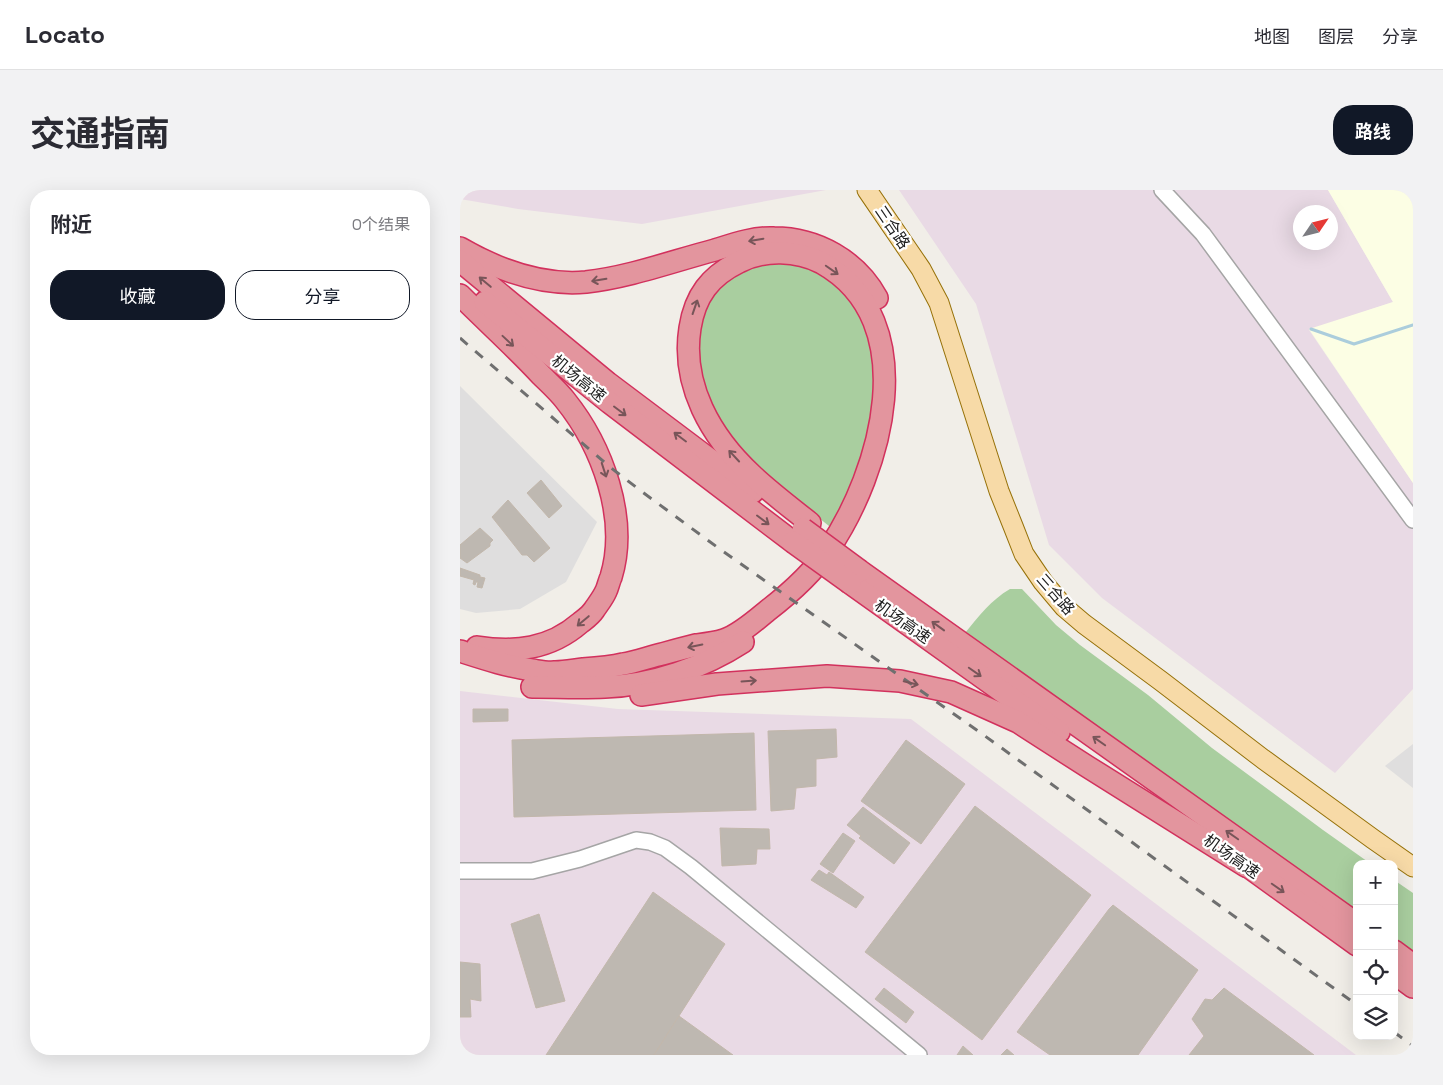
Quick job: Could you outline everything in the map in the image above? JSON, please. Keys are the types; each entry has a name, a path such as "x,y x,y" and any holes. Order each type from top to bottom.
{"highway":[{"path":"460,248 501,270 523,276 544,280 585,282 638,271 759,239 775,238 799,241 834,253 861,274 885,313 891,332 895,356 894,413 887,450 877,486 851,538 814,586 793,607 731,650 702,665 642,683 606,687 532,686"},
{"path":"460,651 509,666 554,673 622,665 692,646 724,640 751,624 783,599 826,554 854,505 870,467 879,430 883,395 884,364 881,344 875,323 866,304 856,291 831,268 813,258 779,252 746,258 729,266 717,276 697,300 691,318 688,342 689,365 696,395 711,427 728,451 802,532"},
{"name":"机场高速","path":"460,261 608,383 802,532 855,577 1353,943"},
{"name":"机场高速","path":"460,281 610,403 802,532"},
{"path":"460,295 565,400 583,427 602,463 616,517 617,541 614,566 606,591 591,614 569,633 531,648 490,650 460,645"},
{"name":"机场高速","path":"855,577 1353,921"},
{"path":"460,665 532,686 621,698 716,684 827,676 900,681 951,692 1018,722 1088,768 1246,866"},
{"path":"1398,954 1413,965"},
{"path":"1398,976 1413,987"}],"main road":[{"name":"三合路","path":"854,190 913,275 930,307 1004,532 1016,560 1034,588 1076,632 1156,689 1257,767 1386,860"},
{"name":"三合路","path":"867,190 921,269 939,303 999,491 1024,554 1043,582 1064,607 1084,624 1373,840 1413,867"},
{"name":"三合路","path":"1398,868 1413,879"}],"street":[{"path":"1162,190 1203,234 1413,520"},
{"path":"460,871 532,871 580,859 636,840 650,842 665,848 691,867 919,1055"}],"shaded area":[{"path":"460,190 826,190 642,224 518,209 460,199"},
{"path":"899,190 1328,190 1337,205 1293,205 1293,250 1338,250 1338,207 1393,302 1309,330 1413,483 1413,689 1335,773 1102,598 1049,545 976,304"},
{"path":"1328,190 1413,190 1413,483 1309,329 1393,302"},
{"path":"460,386 597,522 566,582 520,609 476,613 460,609"},
{"path":"460,691 618,709 911,719 1356,1055 460,1055"},
{"path":"1413,744 1413,788 1385,766"}],"green space":[{"path":"778,257 819,267 867,317 879,370 870,447 834,530 764,474 715,421 695,360 704,302 721,278"},
{"path":"1010,589 1022,589 1056,625 1080,645 1148,695 1212,748 1365,860 1353,860 1353,914 965,633 991,603"},
{"path":"1398,883 1413,893 1413,958 1398,947"}],"building":[{"path":"541,480 562,506 549,518 527,493"},
{"path":"508,500 550,548 534,562 527,555 522,555 492,517"},
{"path":"480,528 493,540 490,546 467,563 460,558 460,545"},
{"path":"460,568 485,578 482,588 477,587 478,582 475,585 473,584 474,580 460,576"},
{"path":"473,709 508,709 508,721 473,722"},
{"path":"836,729 837,757 816,759 816,786 796,788 794,809 771,811 768,731"},
{"path":"754,733 756,810 514,817 512,740"},
{"path":"906,740 965,784 921,844 861,801"},
{"path":"975,806 1091,895 982,1040 865,952"},
{"path":"863,807 910,843 894,864 859,838 861,836 847,825"},
{"path":"720,828 769,829 770,849 757,849 756,864 722,866"},
{"path":"843,833 855,841 833,873 820,864"},
{"path":"819,870 827,875 829,872 864,897 856,908 811,880"},
{"path":"653,892 725,944 654,1055 546,1055"},
{"path":"1113,905 1198,970 1138,1055 1050,1055 1017,1032"},
{"path":"539,914 565,1001 536,1008 511,924"},
{"path":"460,962 480,964 481,1001 470,999 471,1017 460,1017"},
{"path":"884,988 914,1012 906,1023 875,999"},
{"path":"1224,988 1314,1055 1189,1055 1204,1036 1192,1019 1205,999 1212,1000"},
{"path":"679,1016 733,1055 654,1055"},
{"path":"963,1046 973,1055 957,1055"},
{"path":"1007,1049 1014,1055 1001,1055"}],"waterway":[{"path":"1311,329 1354,344 1413,325"}],"railway":[{"path":"460,338 610,467 641,491 717,547 985,736 1353,1002"},
{"path":"1398,1035 1413,1046"}]}
